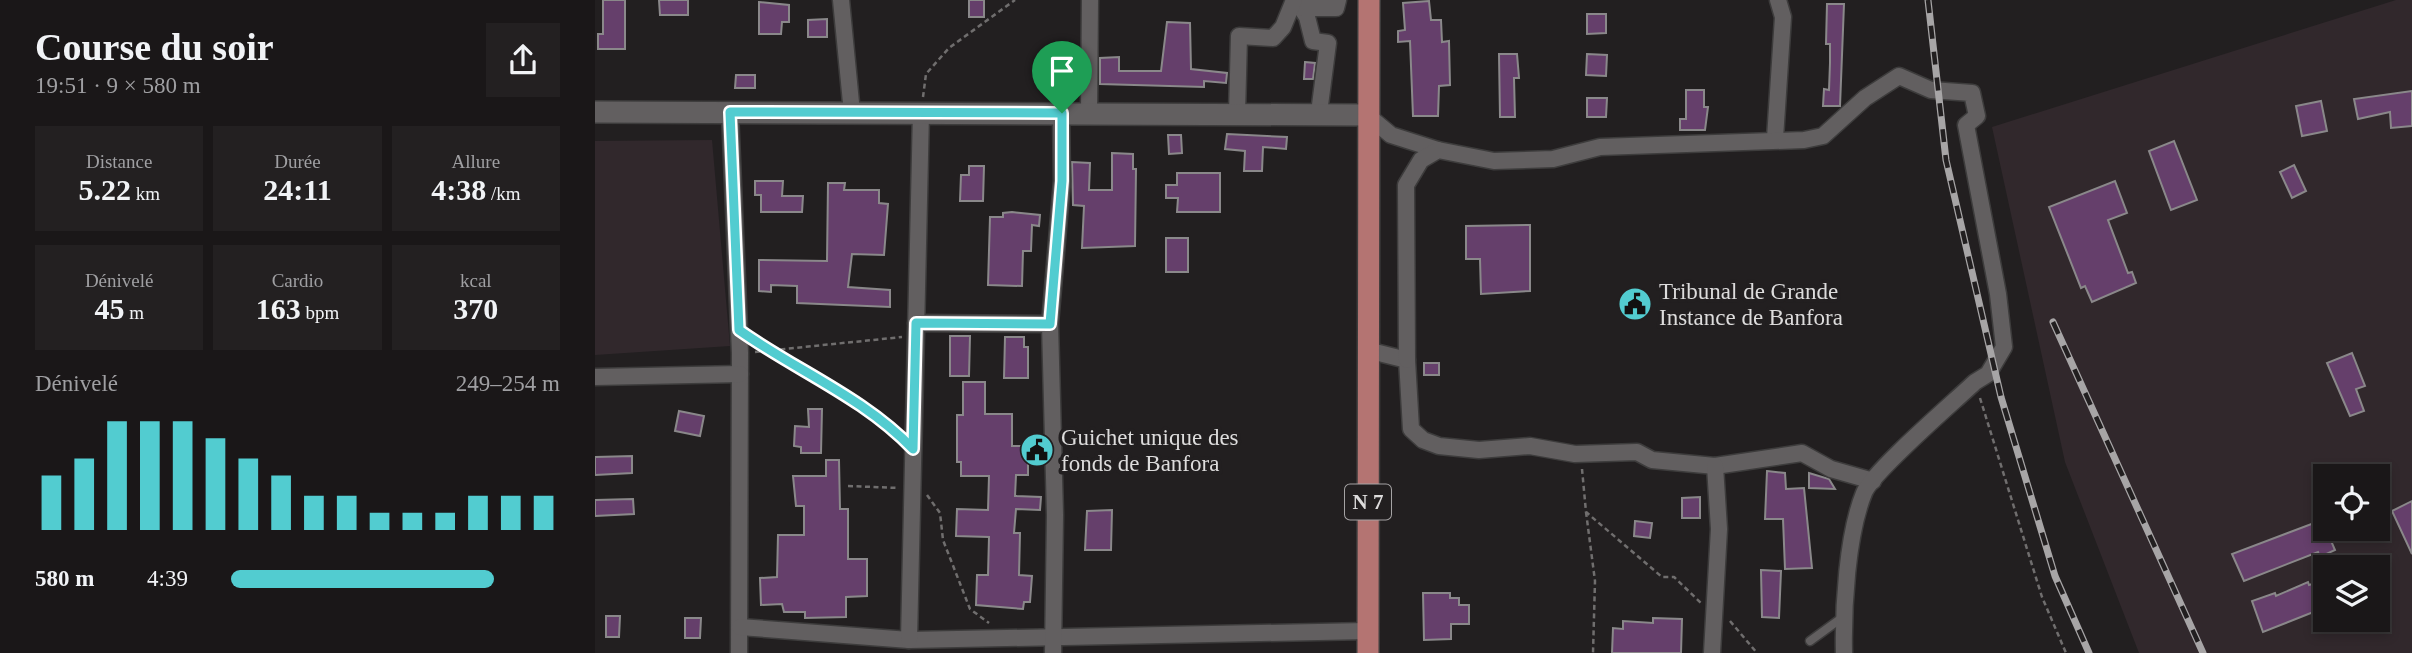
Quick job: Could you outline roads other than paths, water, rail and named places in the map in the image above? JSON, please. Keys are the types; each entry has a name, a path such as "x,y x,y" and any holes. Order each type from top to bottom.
{"highway":[{"name":"N 7","path":"1368,653 1369,0"}],"main road":[{"path":"595,112 1367,115"}],"street":[{"path":"841,0 852,113"},
{"path":"1089,112 1090,0"},
{"path":"1297,3 1336,8 1338,0"},
{"path":"1775,138 1783,17 1778,0"},
{"path":"1237,113 1239,36 1273,38 1297,3"},
{"path":"1297,3 1313,41 1328,43 1319,113"},
{"path":"1367,115 1391,135 1439,150 1494,161 1553,159 1600,147 1775,138 1804,140 1823,136 1865,98 1899,76 1931,90 1972,93 1977,116 1966,125 1998,294 2004,348 1988,374 1975,382 1864,491 1852,546 1843,617 1844,653"},
{"path":"730,112 740,374 739,653"},
{"path":"909,640 921,113"},
{"path":"1053,653 1055,515 1050,324 1062,181 1062,113"},
{"path":"1439,150 1421,160 1406,185 1407,360 1411,429 1423,440 1439,446 1479,450 1530,446 1571,453 1637,452 1652,460 1715,466 1802,453 1831,469 1873,481"},
{"path":"916,330 1050,324"},
{"path":"1367,350 1407,360"},
{"path":"595,377 740,374"},
{"path":"1712,653 1719,529 1715,466"},
{"path":"740,627 909,640 1053,635 1367,631"}],"lane":[{"path":"1810,640 1843,617"}],"railway":[{"path":"1928,0 1946,160 2001,397 2055,576 2089,653"},
{"path":"2053,322 2203,653"}],"place":[{"name":"Tribunal de Grande Instance de Banfora","path":"1635,304"},
{"name":"Guichet unique des fonds de Banfora","path":"1037,450"}]}
